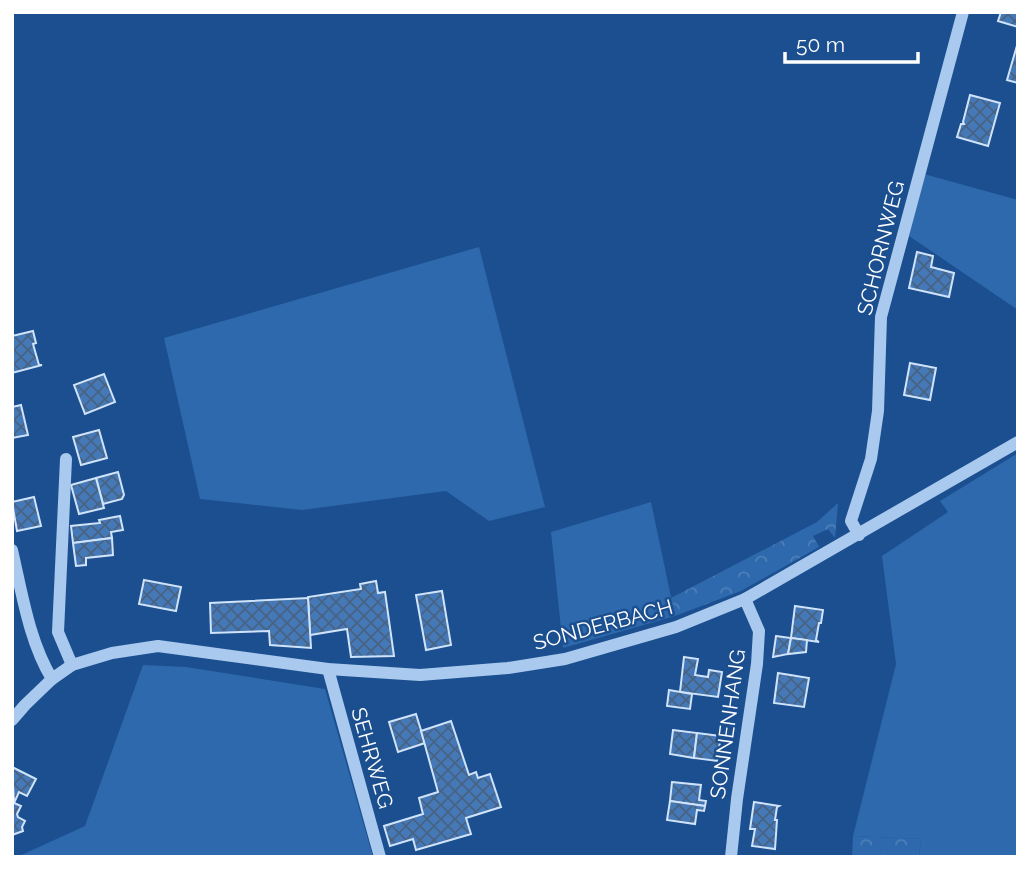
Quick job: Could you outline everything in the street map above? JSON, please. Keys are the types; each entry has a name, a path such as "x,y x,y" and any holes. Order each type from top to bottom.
{"street":[{"name":"SCHORNWEG","path":"859,535 851,521 871,459 878,411 881,317 963,12"},
{"name":"SONDERBACH","path":"12,720 52,679 72,665 112,653 158,646 328,669 420,675 508,668 565,659 676,627 745,599 1018,442"},
{"path":"65,459 58,632 72,665"},
{"path":"12,550 19,610 42,663 52,679"},
{"name":"SONNENHANG","path":"731,857 759,642 759,631 745,599"},
{"name":"SEHRWEG","path":"328,669 380,857"}],"green space":[{"path":"924,174 1018,200 1018,310 909,236"},
{"path":"479,247 545,507 489,521 446,491 302,510 200,499 164,338"},
{"path":"1018,453 1018,857 919,857 921,839 853,836 896,664 882,556 948,512 940,501"},
{"path":"651,502 675,616 563,648 551,532"},
{"path":"838,503 835,538 828,529 813,536 819,547 741,591 675,616 671,598 817,522"},
{"path":"143,665 186,667 325,689 373,857 17,857 85,826"},
{"path":"853,836 921,839 919,857 852,857"}],"building":[{"path":"1001,12 1018,12 1018,27 998,21"},
{"path":"1018,42 1018,83 1007,80"},
{"path":"970,95 1000,103 988,146 957,137 961,124 964,124"},
{"path":"917,252 933,256 931,267 954,273 949,297 909,288"},
{"path":"33,331 36,343 33,344 39,365 42,365 12,373 12,336"},
{"path":"910,363 936,368 930,400 904,395"},
{"path":"104,374 115,402 85,414 74,385"},
{"path":"21,405 28,435 12,438 12,407"},
{"path":"99,430 107,458 81,465 73,437"},
{"path":"118,472 124,495 122,499 103,504 96,478"},
{"path":"96,478 104,508 79,514 71,485"},
{"path":"34,497 41,526 17,531 12,502"},
{"path":"120,516 123,530 111,532 112,538 73,543 71,526 100,523 99,520"},
{"path":"112,538 113,555 86,558 86,565 76,566 73,543"},
{"path":"144,580 181,587 176,611 139,604"},
{"path":"376,581 378,593 385,592 394,656 351,657 347,629 310,635 308,597 361,589 360,584"},
{"path":"442,591 451,645 426,650 416,595"},
{"path":"308,598 311,648 270,645 269,631 211,633 210,603"},
{"path":"795,606 823,610 816,640 819,642 791,638"},
{"path":"776,636 791,638 788,654 773,657"},
{"path":"791,638 807,640 806,652 788,654"},
{"path":"684,657 698,659 695,675 708,677 709,670 722,672 718,697 680,692"},
{"path":"778,673 809,678 804,707 774,703"},
{"path":"669,690 692,694 690,709 667,706"},
{"path":"416,714 425,743 398,752 389,722"},
{"path":"451,721 469,775 476,772 478,778 490,774 501,807 466,818 471,834 416,850 413,839 390,846 384,826 423,814 419,798 438,792 421,731"},
{"path":"673,730 697,733 694,758 670,754"},
{"path":"697,733 721,736 717,761 694,758"},
{"path":"12,767 36,779 27,796 19,792 14,803"},
{"path":"672,782 701,785 699,800 706,801 705,806 670,801"},
{"path":"670,801 705,806 704,811 697,810 695,824 667,820"},
{"path":"12,802 21,806 17,814 25,821 23,831 12,835"},
{"path":"754,802 779,806 775,820 775,849 752,846 755,829 750,829"}]}
